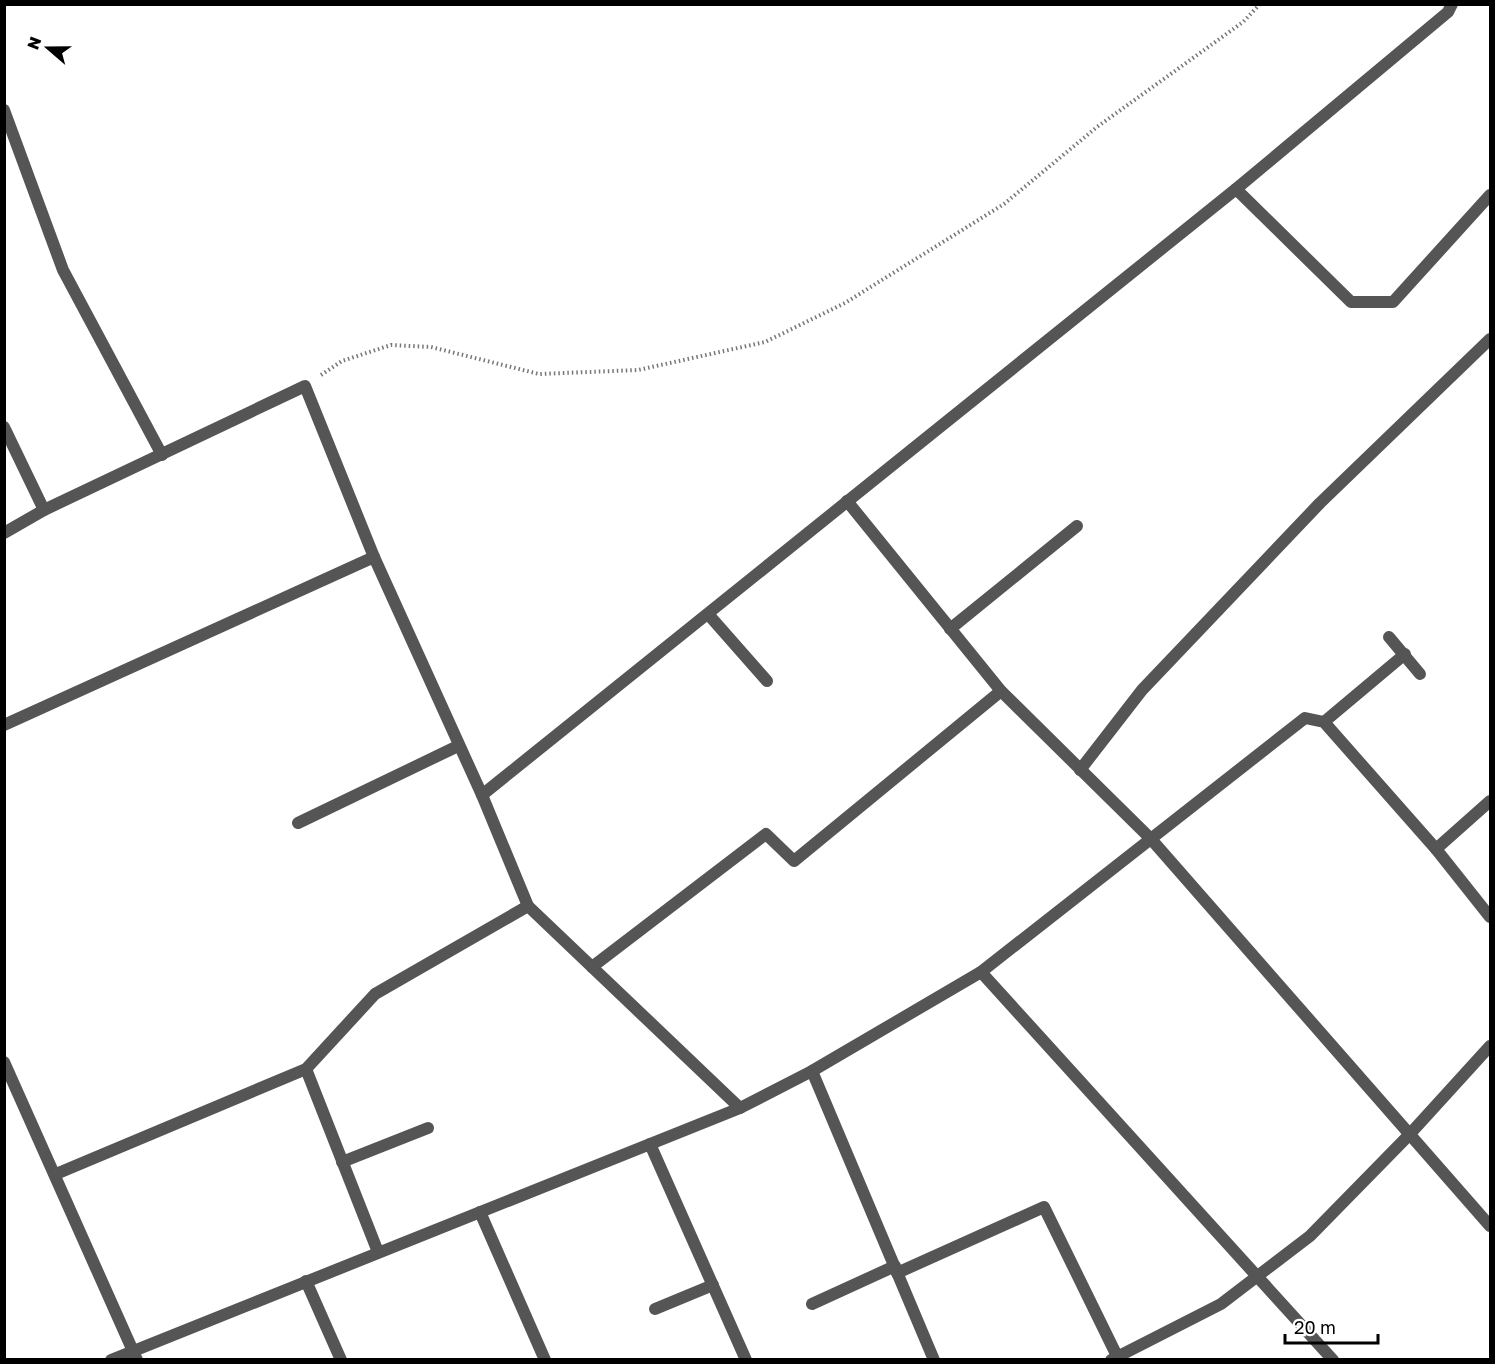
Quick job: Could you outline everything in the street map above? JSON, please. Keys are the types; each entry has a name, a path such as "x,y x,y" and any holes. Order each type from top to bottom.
{"street":[{"path":"482,795 1236,189 1448,12 1452,4"},
{"path":"4,110 63,270 162,455"},
{"path":"1236,189 1351,302 1393,302 1491,195"},
{"path":"1080,770 1150,682 1320,503 1491,339"},
{"path":"4,533 44,510 304,386 374,556 482,795 528,906 740,1108"},
{"path":"4,427 44,510"},
{"path":"847,501 1001,691 1151,839 1491,1226"},
{"path":"950,629 1077,526"},
{"path":"4,725 374,556"},
{"path":"708,614 767,681"},
{"path":"1389,637 1420,674"},
{"path":"1324,722 1405,654"},
{"path":"592,967 766,834 794,861 1001,691"},
{"path":"111,1359 135,1355 306,1281 740,1108 812,1071 981,972 1305,718 1324,722 1436,849 1491,917"},
{"path":"298,823 458,746"},
{"path":"1436,849 1491,801"},
{"path":"56,1174 306,1069 375,994 528,906"},
{"path":"981,972 1333,1359"},
{"path":"812,1304 1044,1208 1114,1358 1221,1304 1310,1236 1409,1135 1491,1046"},
{"path":"4,1062 135,1355"},
{"path":"306,1069 378,1252"},
{"path":"812,1071 934,1359"},
{"path":"342,1162 428,1128"},
{"path":"650,1144 746,1359"},
{"path":"480,1212 545,1359"},
{"path":"306,1281 341,1359"},
{"path":"654,1308 713,1285"}],"path":[{"path":"304,386 342,361 391,345 431,347 539,374 638,370 765,342 845,303 1004,204 1097,127 1243,22 1260,4"}]}
